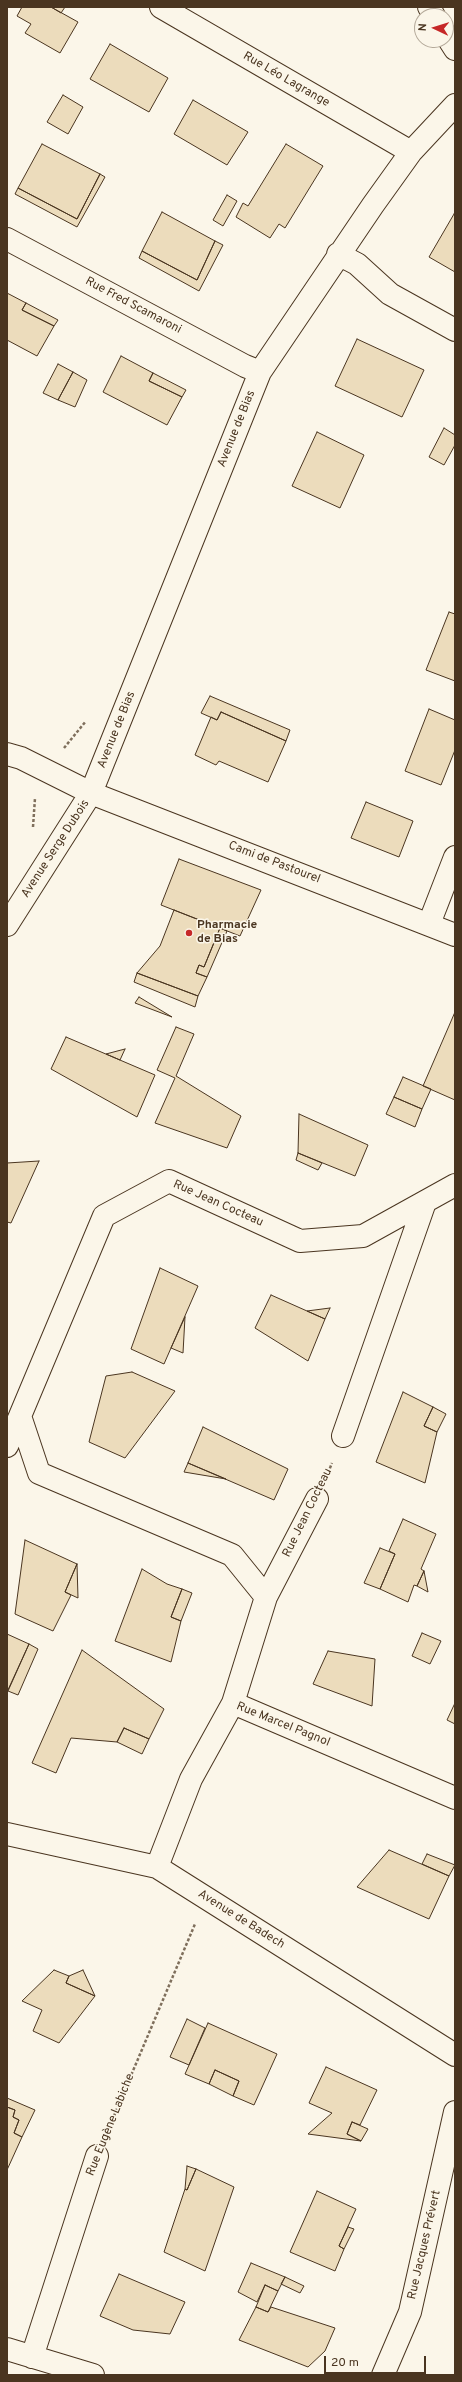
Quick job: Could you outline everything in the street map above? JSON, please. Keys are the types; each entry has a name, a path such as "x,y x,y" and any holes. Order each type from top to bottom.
{"street":[{"name":"Rue Léo Lagrange","path":"161,7 411,152"},
{"name":"Avenue de Bias","path":"92,793 260,372 338,254 411,152 455,105"},
{"name":"Rue Fred Scamaroni","path":"7,239 245,366 260,372"},
{"path":"338,254 357,264 390,294 455,330"},
{"name":"Cami de Pastourel","path":"7,754 48,771 92,793 455,935"},
{"name":"Avenue Serge Dubois","path":"7,925 92,793"},
{"path":"429,924 455,857"},
{"name":"Rue Jean Cocteau","path":"7,1446 104,1216 169,1181 300,1241 363,1236 455,1185"},
{"path":"343,1436 425,1202"},
{"path":"20,1416 39,1473 232,1555 266,1597"},
{"name":"Rue Jean Cocteau","path":"233,1702 266,1597 317,1499"},
{"name":"Rue Marcel Pagnol","path":"157,1867 191,1779 233,1702 455,1798"},
{"name":"Avenue de Badech","path":"7,1834 157,1867 455,2055"},
{"name":"Rue Jacques Prévert","path":"383,2375 410,2312 455,2112"},
{"name":"Rue Eugène Labiche","path":"32,2357 97,2156"},
{"path":"7,2349 93,2375"}],"path":[{"path":"33,830 36,790 48,771"},
{"name":"Rue Jean Cocteau","path":"317,1499 343,1436"},
{"name":"Rue Eugène Labiche","path":"97,2156 206,1898"}],"building":[{"path":"22,7 51,7 78,22 60,53 25,33 31,24 17,16"},
{"path":"51,7 65,7 61,13"},
{"path":"110,44 168,78 149,112 90,79"},
{"path":"63,95 83,107 68,134 47,122"},
{"path":"193,100 248,132 227,165 174,134"},
{"path":"42,144 100,174 77,219 18,188"},
{"path":"286,144 323,166 285,228 279,224 270,238 236,217 243,203 248,206"},
{"path":"100,174 105,177 77,227 15,194 18,188 77,219"},
{"path":"227,195 237,201 223,226 213,220"},
{"path":"162,212 215,241 197,280 142,251"},
{"path":"454,214 455,215 455,272 429,257"},
{"path":"215,241 223,245 199,291 139,258 142,251 197,280"},
{"path":"7,293 26,303 22,310 54,326 37,356 7,340"},
{"path":"26,303 58,320 54,326 22,310"},
{"path":"357,339 424,370 402,417 335,386"},
{"path":"121,356 153,373 149,381 182,397 167,425 103,392"},
{"path":"58,364 73,372 58,400 43,393"},
{"path":"73,372 87,380 75,407 58,400"},
{"path":"153,373 186,390 182,397 149,381"},
{"path":"444,428 455,435 455,445 444,465 429,457"},
{"path":"317,432 364,455 340,508 292,486"},
{"path":"449,612 455,614 455,681 426,670"},
{"path":"210,696 290,730 286,741 221,712 217,720 201,713"},
{"path":"429,709 455,720 455,750 441,785 405,771"},
{"path":"221,712 286,741 268,782 219,761 216,765 195,755 211,717 217,720"},
{"path":"366,802 413,821 399,857 351,838"},
{"path":"179,859 261,890 240,936 161,905"},
{"path":"174,910 220,928 204,967 199,965 196,973 207,977 198,996 137,973 160,946"},
{"path":"220,928 227,931 207,977 196,973 199,965 204,967"},
{"path":"137,973 198,996 195,1007 134,982"},
{"path":"139,997 172,1017 135,1003"},
{"path":"455,1012 455,1100 423,1086"},
{"path":"176,1027 194,1034 176,1076 241,1116 227,1148 155,1123 175,1078 157,1070"},
{"path":"66,1037 155,1075 137,1117 51,1069"},
{"path":"125,1049 120,1060 106,1054"},
{"path":"403,1077 431,1089 422,1109 394,1097"},
{"path":"394,1097 422,1109 415,1127 386,1114"},
{"path":"299,1114 368,1145 355,1176 298,1153"},
{"path":"298,1153 322,1163 318,1170 296,1160"},
{"path":"39,1161 11,1223 7,1222 7,1163"},
{"path":"160,1268 198,1286 164,1364 131,1349"},
{"path":"271,1295 325,1319 308,1361 255,1328"},
{"path":"330,1308 325,1319 307,1311"},
{"path":"185,1317 183,1353 171,1348"},
{"path":"132,1372 175,1391 125,1458 89,1442 106,1376"},
{"path":"403,1392 433,1407 424,1426 437,1432 425,1483 376,1462"},
{"path":"433,1407 446,1414 437,1432 424,1426"},
{"path":"203,1427 288,1469 274,1500 188,1463"},
{"path":"188,1463 226,1479 184,1472"},
{"path":"403,1519 436,1534 421,1569 424,1571 417,1586 414,1585 408,1602 380,1589 395,1554 389,1551"},
{"path":"25,1540 77,1564 65,1592 71,1595 53,1631 15,1614"},
{"path":"380,1548 395,1554 380,1589 364,1583"},
{"path":"77,1564 78,1598 65,1592"},
{"path":"142,1569 167,1584 182,1589 171,1617 181,1621 171,1662 115,1641"},
{"path":"424,1571 428,1592 417,1586"},
{"path":"182,1589 192,1593 181,1621 171,1617"},
{"path":"422,1633 441,1641 430,1664 412,1656"},
{"path":"7,1634 29,1644 7,1692"},
{"path":"29,1644 38,1649 18,1695 8,1691"},
{"path":"82,1650 164,1709 149,1739 124,1728 117,1742 71,1738 56,1773 32,1763"},
{"path":"328,1651 375,1659 372,1706 313,1684"},
{"path":"455,1703 455,1724 447,1720"},
{"path":"124,1728 149,1739 142,1754 117,1742"},
{"path":"389,1850 449,1876 429,1919 357,1887"},
{"path":"427,1854 455,1865 449,1876 422,1864"},
{"path":"54,1970 69,1976 66,1983 95,1996 59,2043 33,2031 42,2010 22,2001"},
{"path":"83,1970 95,1996 66,1983 69,1976"},
{"path":"187,2019 205,2028 189,2065 170,2057"},
{"path":"208,2023 277,2054 254,2105 233,2096 239,2081 215,2070 209,2084 185,2074"},
{"path":"326,2067 377,2090 360,2125 352,2122 347,2134 361,2141 308,2134 332,2113 309,2103"},
{"path":"215,2070 239,2081 233,2096 209,2084"},
{"path":"7,2098 35,2110 22,2137 14,2133 19,2120 13,2117 15,2110 7,2107"},
{"path":"7,2107 15,2110 13,2117 19,2120 14,2133 22,2137 7,2170"},
{"path":"352,2122 368,2129 361,2141 347,2134"},
{"path":"187,2166 196,2169 187,2190 185,2189"},
{"path":"196,2169 234,2187 205,2271 164,2252 185,2189 187,2190"},
{"path":"317,2191 356,2209 339,2246 344,2249 335,2271 290,2252"},
{"path":"348,2227 354,2229 344,2249 339,2246"},
{"path":"251,2263 285,2277 278,2291 265,2285 257,2302 238,2292"},
{"path":"119,2274 185,2302 170,2334 133,2330 100,2316"},
{"path":"285,2277 304,2286 300,2293 281,2284"},
{"path":"265,2285 278,2291 268,2312 256,2307"},
{"path":"256,2307 268,2312 271,2307 335,2328 325,2351 308,2367 239,2340"}],"place":[{"name":"Pharmacie de Bias","path":"189,933"}]}
